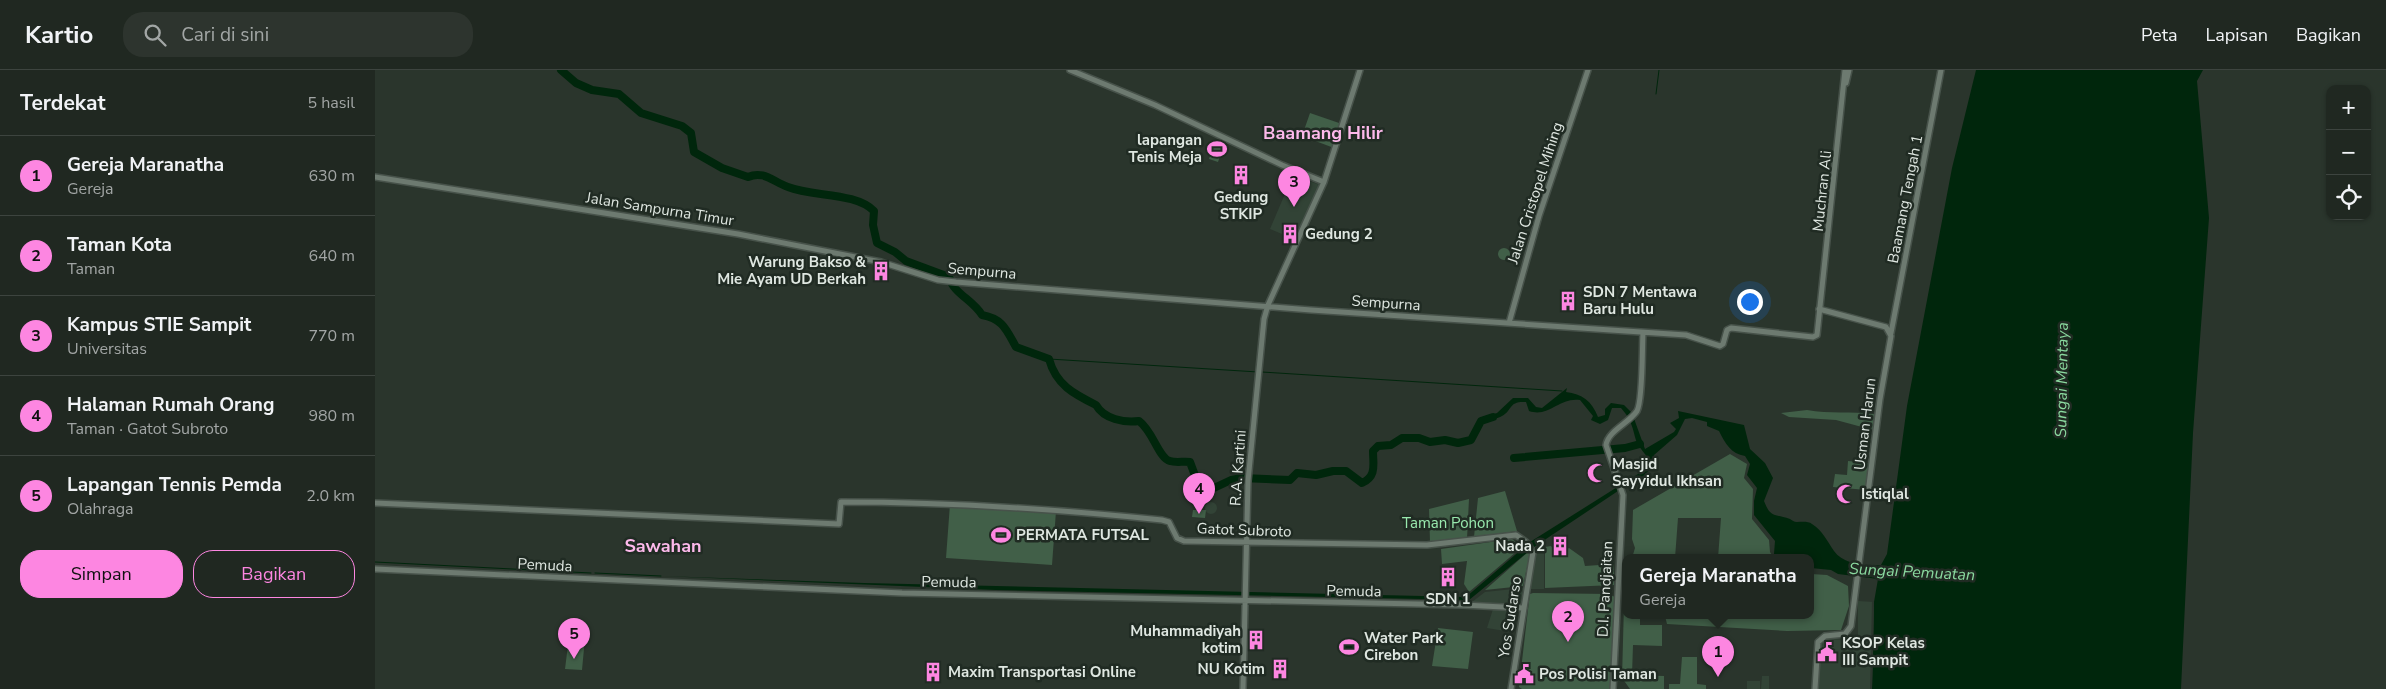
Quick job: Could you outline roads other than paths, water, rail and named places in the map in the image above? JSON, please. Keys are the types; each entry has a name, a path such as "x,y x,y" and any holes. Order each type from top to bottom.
{"street":[{"path":"1070,70 1155,105 1283,165 1324,182"},
{"name":"R.A. Kartini","path":"1243,689 1247,481 1264,319 1268,305 1324,182 1360,70"},
{"name":"Jalan Cristopel Mihing","path":"1509,323 1539,216 1587,70"},
{"name":"Muchran Ali","path":"1820,311 1845,70"},
{"name":"Muchran Ali","path":"1817,334 1849,70"},
{"name":"Baamang Tengah 1","path":"1891,333 1941,70"},
{"name":"Jalan Sampurna Timur","path":"375,177 730,232 881,262 938,280"},
{"name":"Sempurna","path":"938,280 1268,305 1311,310 1691,336 1720,346 1723,344 1727,330 1731,328 1813,336 1817,334"},
{"path":"1820,311 1880,326 1891,333"},
{"name":"D.I. Pandjaitan","path":"1613,689 1623,490 1616,476 1607,448 1608,438 1627,422 1638,408 1643,333"},
{"name":"Usman Harun","path":"1815,689 1818,642 1825,636 1840,635 1848,632 1854,610 1880,399 1891,333"},
{"name":"Gatot Subroto","path":"375,503 839,524 841,502 1012,506 1162,520 1169,522 1175,536 1180,540 1247,543 1427,544 1469,542 1513,535 1521,537 1532,549"},
{"name":"Yos Sudarso","path":"1511,689 1532,549"},
{"name":"Pemuda","path":"375,569 902,593 1463,605 1523,608"}],"water":[{"name":"Sungai Mentaya","path":"1976,70 2203,70 2197,81 2209,218 2193,433 2181,689 1872,689 1874,602 1878,579 1838,574 1831,570 1814,568 1814,554 1774,554 1775,541 1754,515 1754,501 1757,488 1747,475 1750,464 1745,456 1736,453 1729,447 1719,431 1707,426 1707,422 1692,418 1685,419 1677,435 1654,455 1655,465 1640,479 1624,487 1534,547 1469,600 996,590 661,576 864,583 1466,597 1530,542 1638,474 1645,467 1648,458 1637,443 1627,415 1621,408 1612,408 1608,420 1600,424 1591,420 1593,416 1580,400 1566,401 1542,412 1529,411 1526,402 1520,402 1513,404 1502,416 1486,423 1485,417 1497,413 1513,398 1528,398 1536,407 1542,408 1567,388 1566,392 1577,394 1586,399 1596,411 1598,417 1605,415 1605,409 1611,403 1624,405 1632,413 1645,449 1674,432 1676,429 1670,423 1679,418 1678,411 1744,425 1750,449 1765,463 1773,478 1764,501 1769,511 1795,522 1812,524 1825,536 1834,551 1849,562 1862,565 1881,565 1887,554 1907,406 1952,168"},
{"name":"Water Park Cirebon","path":"1339,643 1360,644 1360,651 1339,651"}],"waterway":[{"path":"561,70 576,83 592,90 619,94 641,113 682,126 691,133 694,152 722,168 748,177 754,175 764,176 798,190 845,198 866,205 874,211 873,225 877,243 895,252 906,261 949,277 955,288 982,315 995,319 1003,326 1016,347 1049,359 1056,376 1061,382 1080,397 1096,405 1104,414 1121,421 1139,421 1148,431 1166,459 1172,462 1190,462 1197,481 1203,487 1214,488 1231,480 1242,478 1290,480 1297,473 1316,475 1333,471 1346,471 1362,483 1372,473 1373,451 1378,446 1391,445 1402,438 1419,438 1430,442 1445,440 1458,443 1471,440 1481,421 1493,417"},
{"path":"1656,94 1659,70"},
{"path":"1049,359 1258,372"},
{"path":"1262,372 1562,391"},
{"name":"Sungai Pemuatan","path":"1514,458 1625,448 1640,444"},
{"path":"375,562 591,573"},
{"path":"595,573 661,576"}],"place":[{"name":"lapangan Tenis Meja","path":"1217,149"},
{"name":"Gedung STKIP","path":"1241,175"},
{"name":"Kampus STIE Sampit","path":"1294,207"},
{"name":"Gedung 2","path":"1290,234"},
{"name":"Warung Bakso & Mie Ayam UD Berkah","path":"881,271"},
{"name":"SDN 7 Mentawa Baru Hulu","path":"1568,301"},
{"name":"Masjid Sayyidul Ikhsan","path":"1597,473"},
{"name":"Istiqlal","path":"1846,494"},
{"name":"Halaman Rumah Orang","path":"1199,514"},
{"name":"PERMATA FUTSAL","path":"1001,535"},
{"name":"Nada 2","path":"1560,546"},
{"name":"SDN 1","path":"1448,577"},
{"name":"Muhammadiyah kotim","path":"1256,640"},
{"name":"Taman Kota","path":"1568,642"},
{"name":"Water Park Cirebon","path":"1349,647"},
{"name":"KSOP Kelas III Sampit","path":"1827,652"},
{"name":"Lapangan Tennis Pemda","path":"574,659"},
{"name":"NU Kotim","path":"1280,669"},
{"name":"Maxim Transportasi Online","path":"933,672"},
{"name":"Pos Polisi Taman","path":"1524,674"},
{"name":"Gereja Maranatha","path":"1718,677"}],"district":[{"name":"Baamang Hilir","path":"1323,133"},
{"name":"Sawahan","path":"663,546"}],"park label":[{"name":"Taman Pohon","path":"1448,523"}]}
